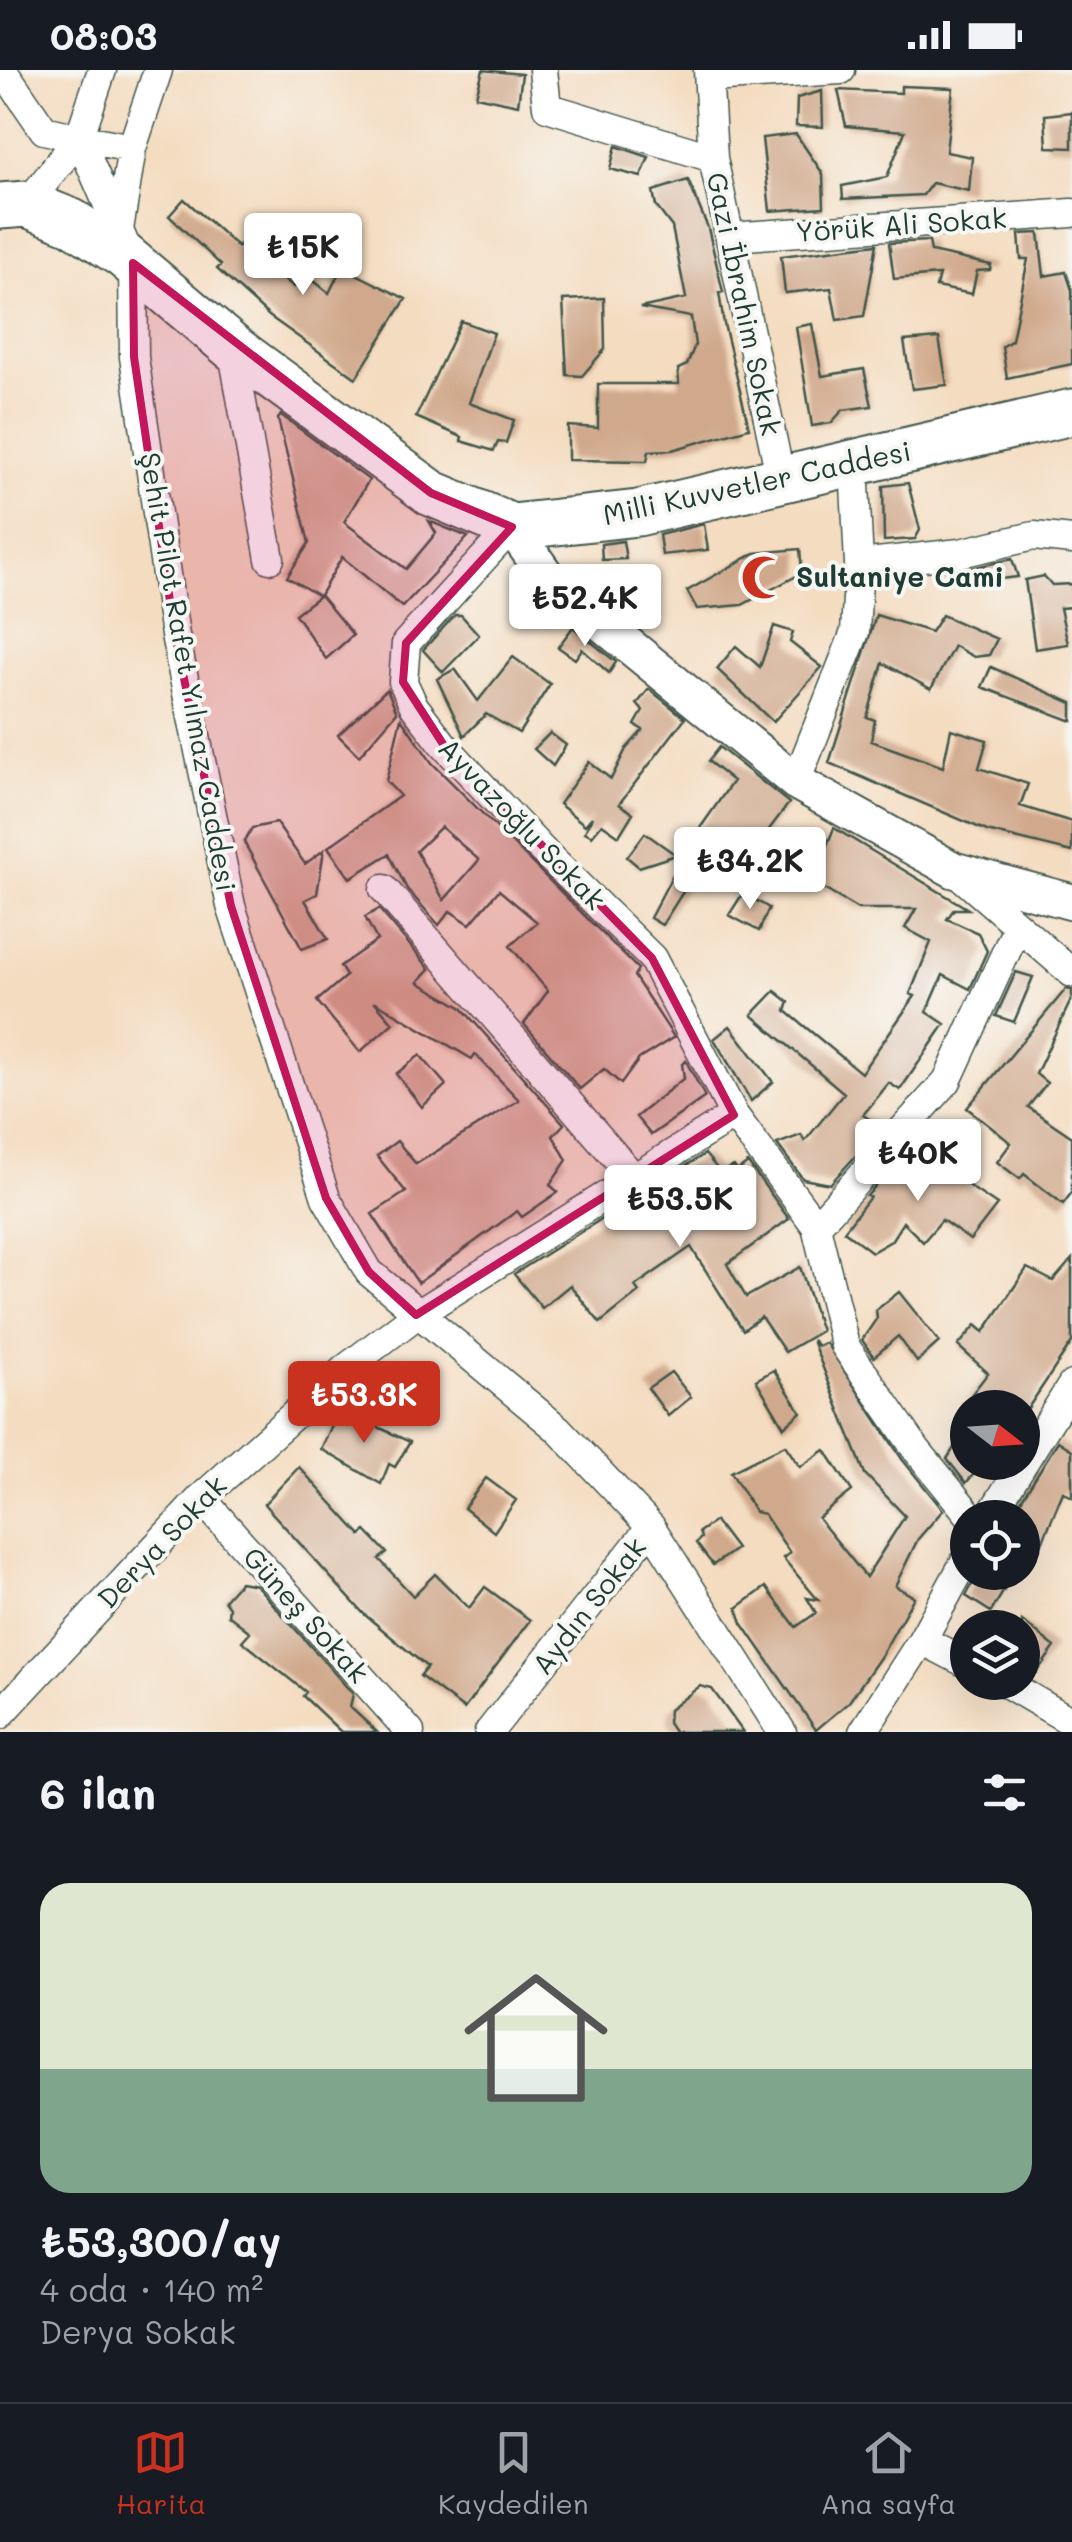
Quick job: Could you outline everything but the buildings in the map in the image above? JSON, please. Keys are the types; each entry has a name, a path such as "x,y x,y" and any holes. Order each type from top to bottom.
{"main road":[{"name":"Milli Kuvvetler Caddesi","path":"14,205 72,222 126,246 232,346 432,492 512,527 638,513 1072,412"}],"street":[{"path":"3,70 44,130 132,148"},
{"path":"14,205 79,138 102,70"},
{"path":"126,246 132,148 158,70"},
{"name":"Gazi İbrahim Sokak","path":"544,70 547,107 713,158 781,480"},
{"path":"713,158 708,74 840,70"},
{"path":"79,138 126,246"},
{"name":"Yörük Ali Sokak","path":"730,237 1072,213"},
{"name":"Şehit Pilot Rafet Yılmaz Caddesi","path":"126,246 134,357 170,598 230,906 326,1198 370,1272 558,1429 651,1527 782,1732"},
{"path":"232,346 270,559"},
{"path":"796,782 855,632 859,564 854,464"},
{"path":"512,527 550,580 796,782 954,870 1072,973"},
{"name":"Ayvazoğlu Sokak","path":"512,527 406,644 403,682 414,706 443,744 541,849 652,958 734,1114 816,1226"},
{"path":"859,564 960,553 1034,536 1072,540"},
{"path":"954,870 1072,902"},
{"path":"384,890 634,1178"},
{"path":"957,1500 916,1450 846,1346 816,1226 947,1081 1017,928"},
{"name":"Derya Sokak","path":"0,1714 201,1498 345,1369 416,1314 734,1114"},
{"path":"1001,1500 1072,1386"},
{"name":"Güneş Sokak","path":"201,1498 410,1732"},
{"name":"Aydın Sokak","path":"489,1732 651,1527"},
{"path":"864,1732 950,1589"},
{"path":"922,1640 950,1655"},
{"path":"1035,1700 1072,1722"}],"highlighted area":[{"path":"133,263 431,493 512,527 406,643 403,682 443,744 652,958 734,1115 416,1315 369,1272 326,1198 231,906 175,635 134,357"}],"place":[{"name":"Sultaniye Cami","path":"763,577"}]}
